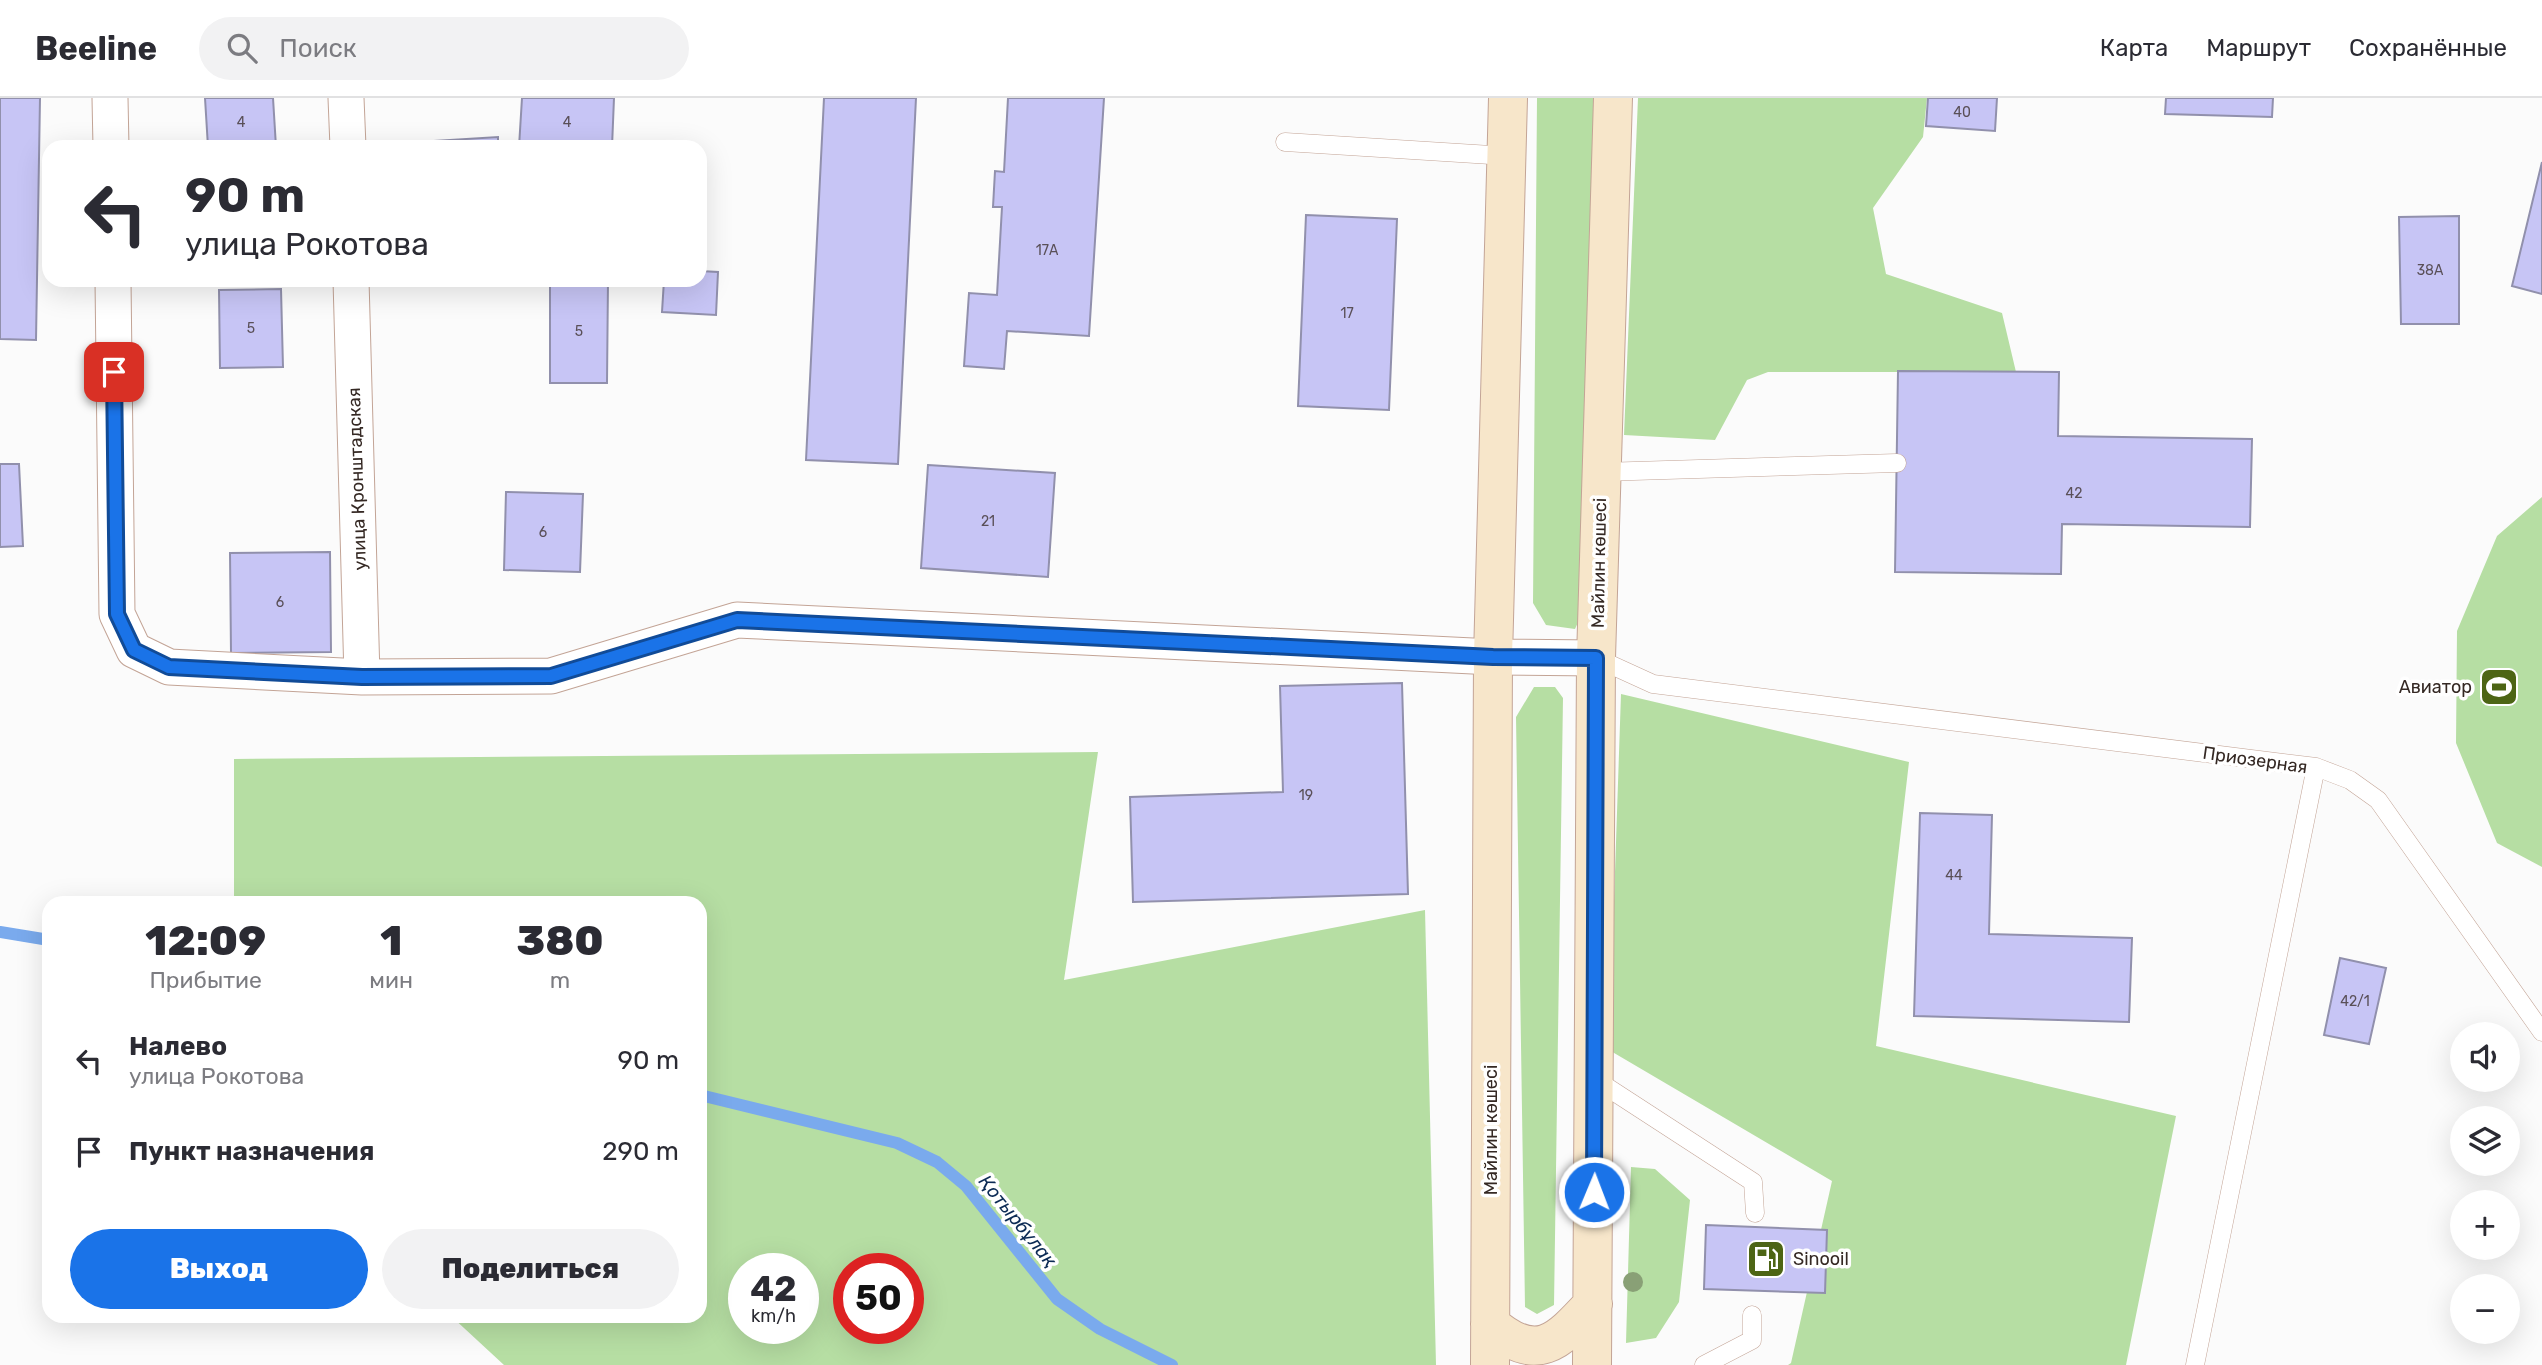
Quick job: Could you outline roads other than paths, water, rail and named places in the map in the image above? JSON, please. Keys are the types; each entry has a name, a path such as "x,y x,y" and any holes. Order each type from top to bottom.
{"main road":[{"name":"Майлин көшесі","path":"1490,1365 1493,657 1508,98"},
{"name":"Майлин көшесі","path":"1592,1365 1596,1080 1596,658 1613,98"},
{"path":"1490,1324 1509,1341 1541,1346 1560,1340 1593,1304"}],"street":[{"path":"110,98 111,140"},
{"path":"346,98 348,140"},
{"path":"113,287 117,614 134,650 169,667 362,677 551,676 737,620 1493,657 1596,658"},
{"name":"улица Кронштадская","path":"351,287 362,677"}],"lane":[{"path":"1285,142 1507,156"},
{"path":"1601,472 1897,463"},
{"name":"Приозерная","path":"1596,658 1653,684 2316,767 2195,1365"},
{"path":"2316,767 2350,780 2378,800 2542,1032"},
{"path":"1596,1080 1753,1182 1755,1213"},
{"path":"1704,1365 1752,1340 1752,1315"}],"waterway":[{"name":"Қотырбұлақ","path":"0,932 42,939"},
{"name":"Қотырбұлақ","path":"707,1097 897,1143 937,1162 966,1186 1057,1299 1100,1329 1172,1365"}],"place":[{"name":"Авиатор","path":"2499,687"},
{"name":"Sinooil","path":"1766,1259"}]}
